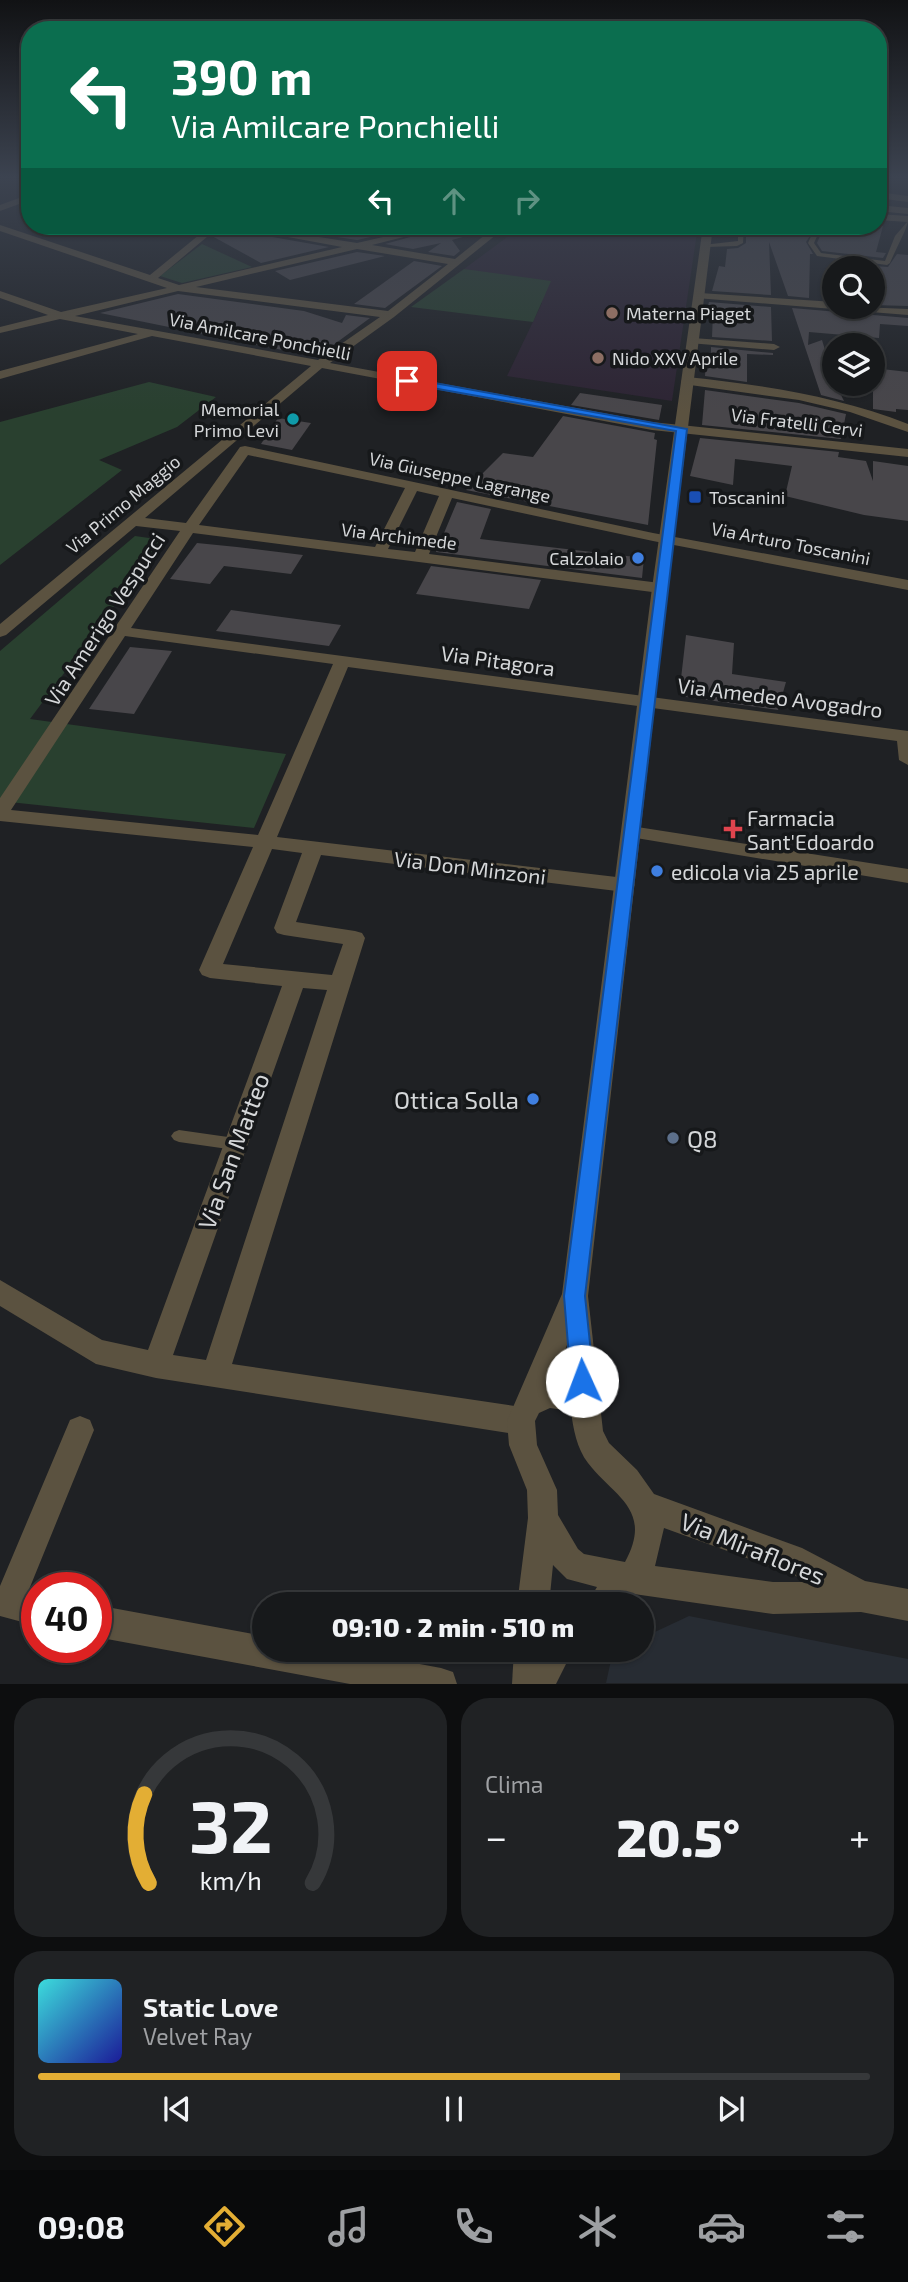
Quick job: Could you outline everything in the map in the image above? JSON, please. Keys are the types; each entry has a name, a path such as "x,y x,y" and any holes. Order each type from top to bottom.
{"street":[{"path":"82,256 178,288 390,315"},
{"path":"151,279 179,256"},
{"path":"0,330 315,256"},
{"path":"416,256 456,262"},
{"name":"Via Primo Maggio","path":"0,632 318,366 390,315 464,256"},
{"path":"615,1592 630,1578 646,1555 650,1530 643,1505 627,1479 606,1463 592,1443 582,1399 582,1359 575,1296 660,588 705,256"},
{"name":"Via Amilcare Ponchielli","path":"0,294 60,316 318,366 681,429"},
{"path":"700,296 822,305"},
{"path":"885,310 908,312"},
{"path":"0,375 151,334"},
{"path":"693,341 774,347"},
{"path":"687,381 819,400 860,410 908,428"},
{"name":"Via Fratelli Cervi","path":"681,429 908,453"},
{"name":"Via Giuseppe Lagrange","path":"245,450 667,539"},
{"name":"Via Amerigo Vespucci","path":"0,813 189,529 245,450"},
{"path":"379,553 412,487"},
{"path":"420,558 447,494"},
{"name":"Via Archimede","path":"133,522 660,588"},
{"name":"Via Arturo Toscanini","path":"667,539 908,586"},
{"name":"Via Pitagora","path":"121,631 646,703"},
{"path":"340,984 211,970 343,660"},
{"name":"Via Amedeo Avogadro","path":"646,703 907,736"},
{"path":"907,736 908,760"},
{"name":"Via Don Minzoni","path":"0,813 625,885"},
{"path":"631,832 908,876"},
{"path":"215,1373 355,938 284,928 314,848"},
{"name":"Via San Matteo","path":"156,1365 295,979"},
{"path":"0,1292 96,1351 156,1365 525,1412 550,1394 582,1399"},
{"path":"534,1592 543,1518 542,1489 523,1445 525,1412 575,1296"},
{"path":"21,1572 80,1430"},
{"name":"Via Miraflores","path":"643,1505 803,1563 861,1596"},
{"path":"543,1518 556,1547 572,1564 630,1578"},
{"path":"21,1573 8,1604 21,1607"},
{"name":"Via Miraflores","path":"630,1578 773,1598 861,1596 908,1605"},
{"path":"112,1623 441,1684"},
{"path":"528,1684 529,1662"},
{"path":"537,1684 550,1662"}],"lane":[{"path":"819,256 887,263 890,256"},
{"path":"178,1136 235,1144"}],"shaded area":[{"path":"482,256 694,256 672,401 507,376 542,303 464,269"},
{"path":"689,1616 908,1659 908,1683 606,1683 611,1662 654,1662 654,1632"}],"green space":[{"path":"187,256 227,256 252,267 182,283 160,276"},
{"path":"464,269 551,281 533,322 411,307"},
{"path":"149,382 216,397 177,427 99,460 122,470 0,565 0,422"},
{"path":"135,536 163,540 30,719 286,754 254,828 0,801 0,651"}],"building":[{"path":"248,256 293,256 261,263"},
{"path":"342,256 385,256 290,280 275,271"},
{"path":"726,256 770,256 771,295 712,291 719,266 725,267"},
{"path":"774,256 810,256 809,298 788,296"},
{"path":"896,256 908,256 908,306 885,305 885,267 888,267"},
{"path":"414,261 442,266 385,308 354,304"},
{"path":"178,294 304,311 342,323 346,315 370,318 317,357 100,313"},
{"path":"709,302 771,307 772,341 712,337 713,312 706,312"},
{"path":"792,308 822,311 822,319 885,319 885,316 908,318 908,326 880,324 879,333 809,332 808,345 822,340 821,395"},
{"path":"711,347 773,355 747,354 747,382 705,376 706,356 711,356"},
{"path":"885,369 908,372 908,410 896,409 896,412 873,409 873,396 885,396"},
{"path":"705,390 799,403 846,414 841,439 702,425"},
{"path":"580,393 662,405 659,420 571,405"},
{"path":"825,396 842,396 844,401"},
{"path":"563,416 655,433 654,439 657,440 648,525 466,490 503,453 533,457"},
{"path":"278,418 311,423 292,450 261,444"},
{"path":"700,438 839,452 838,457 866,461 873,481 873,461 908,466 908,521 864,515 785,496 792,466 735,459 733,485 690,476"},
{"path":"457,502 491,509 480,539 644,558 642,578 436,552"},
{"path":"197,543 303,555 291,574 224,566 210,584 170,579"},
{"path":"431,566 541,580 529,609 416,594"},
{"path":"231,610 341,625 329,646 216,631"},
{"path":"686,635 734,643 732,674 786,682 778,710 679,696"},
{"path":"130,647 172,651 134,714 89,709"}],"place":[{"name":"Materna Piaget","path":"612,313"},
{"name":"Nido XXV Aprile","path":"598,358"},
{"name":"Memorial Primo Levi","path":"293,419"},
{"name":"Toscanini","path":"695,497"},
{"name":"Calzolaio","path":"638,558"},
{"name":"Farmacia Sant'Edoardo","path":"733,829"},
{"name":"edicola via 25 aprile","path":"657,871"},
{"name":"Ottica Solla","path":"533,1099"},
{"name":"Q8","path":"673,1138"}],"route":[{"path":"407,381 681,429 650,664 575,1296 582,1381"}]}
